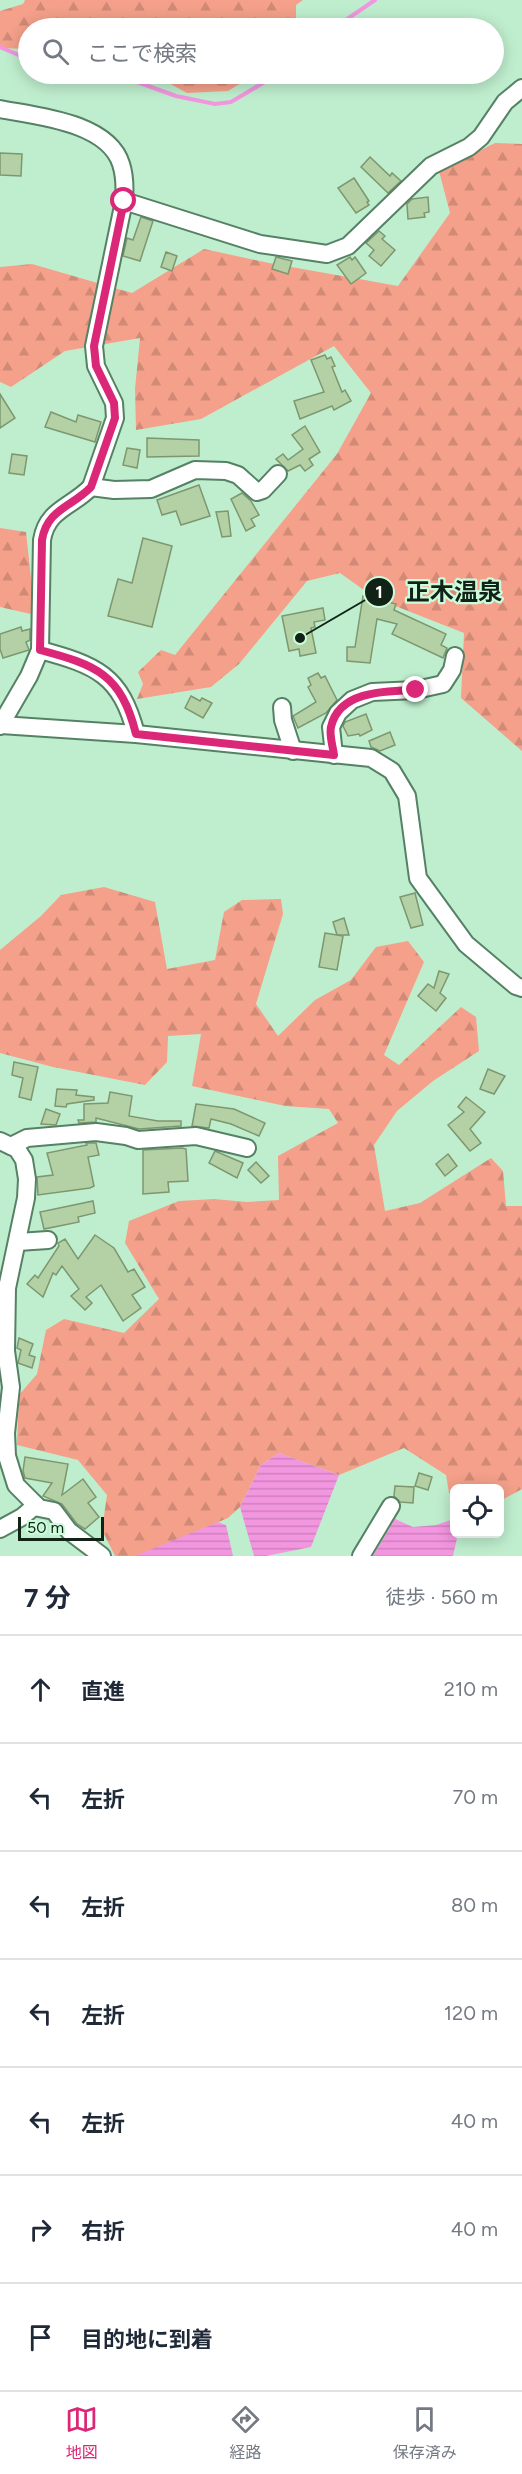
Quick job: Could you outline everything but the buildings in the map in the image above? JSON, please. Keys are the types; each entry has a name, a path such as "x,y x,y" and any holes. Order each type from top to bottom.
{"street":[{"path":"124,201 260,244 327,254 348,246 431,166 469,147 481,137 505,102 522,88"},
{"path":"0,109 60,120 89,131 111,146 121,162 125,181 124,201 94,346 96,366 114,403 115,418 91,487 51,517 44,527 40,650 29,675 0,726 136,734 370,758 392,771 407,796 418,878 466,944 516,986 522,988"},
{"path":"91,487 114,490 151,489 195,470 238,475 256,492 263,490 278,474"},
{"path":"40,650 77,660 103,674 119,689 136,734"},
{"path":"334,755 331,728 338,713 352,700 372,692 416,690 443,684 452,669 455,656"},
{"path":"282,707 283,720 292,751"},
{"path":"5,1143 27,1138 96,1132 138,1140 196,1136 247,1148"},
{"path":"5,1143 17,1149 24,1160 27,1179 18,1242 7,1288 6,1352 11,1387 6,1433 7,1456 16,1485 36,1505 54,1511 69,1531 102,1556"},
{"path":"18,1242 48,1240"},
{"path":"0,1529 22,1517 36,1505"},
{"path":"361,1556 391,1506"}],"green space":[{"path":"25,0 303,0 296,5 296,18 18,18 18,49 0,48 0,11 23,4"},
{"path":"170,84 240,84 228,91 187,93"},
{"path":"495,143 522,144 522,751 461,698 464,633 375,598 340,573 307,581 239,664 211,687 137,699 143,684 138,672 161,650 175,655 337,454 371,393 334,346 201,419 136,430 135,389 140,338 65,351 11,387 0,382 0,267 32,264 132,293 204,249 398,286 450,213 439,171"},
{"path":"0,528 26,532 35,615 0,607"},
{"path":"104,887 155,902 167,969 215,960 224,912 242,900 281,899 283,914 256,1004 278,1036 315,1000 351,980 376,947 408,941 424,962 384,1055 399,1065 461,1007 476,1017 479,1051 433,1081 397,1111 374,1145 385,1211 420,1203 491,1158 503,1171 506,1206 522,1206 522,1489 504,1499 504,1484 450,1484 449,1493 446,1475 404,1448 339,1475 279,1453 261,1465 240,1507 228,1518 147,1552 135,1556 115,1556 102,1530 107,1495 78,1460 17,1445 19,1395 37,1374 46,1330 64,1319 124,1333 159,1299 125,1243 129,1221 179,1201 279,1200 278,1156 338,1123 329,1109 285,1106 192,1086 201,1034 168,1036 167,1062 145,1085 53,1067 0,1053 0,950 41,916 61,895"}],"shaded area":[{"path":"279,1453 339,1475 311,1547 266,1556 254,1556 240,1507 261,1465"},
{"path":"395,1519 413,1527 436,1525 450,1520 450,1538 457,1538 453,1556 373,1556"},
{"path":"218,1522 226,1525 233,1556 135,1556"}],"waterway":[{"path":"349,18 375,0"},
{"path":"0,47 18,55"},
{"path":"143,84 176,96 215,104 231,102 261,84"}],"place":[{"name":"正木温泉","path":"300,638"}],"route":[{"path":"124,201 94,346 96,366 114,403 115,418 91,487 51,517 44,527 40,650 77,660 103,674 119,689 136,734 292,751 334,755 331,728 338,713 352,700 372,692 416,690"}]}
